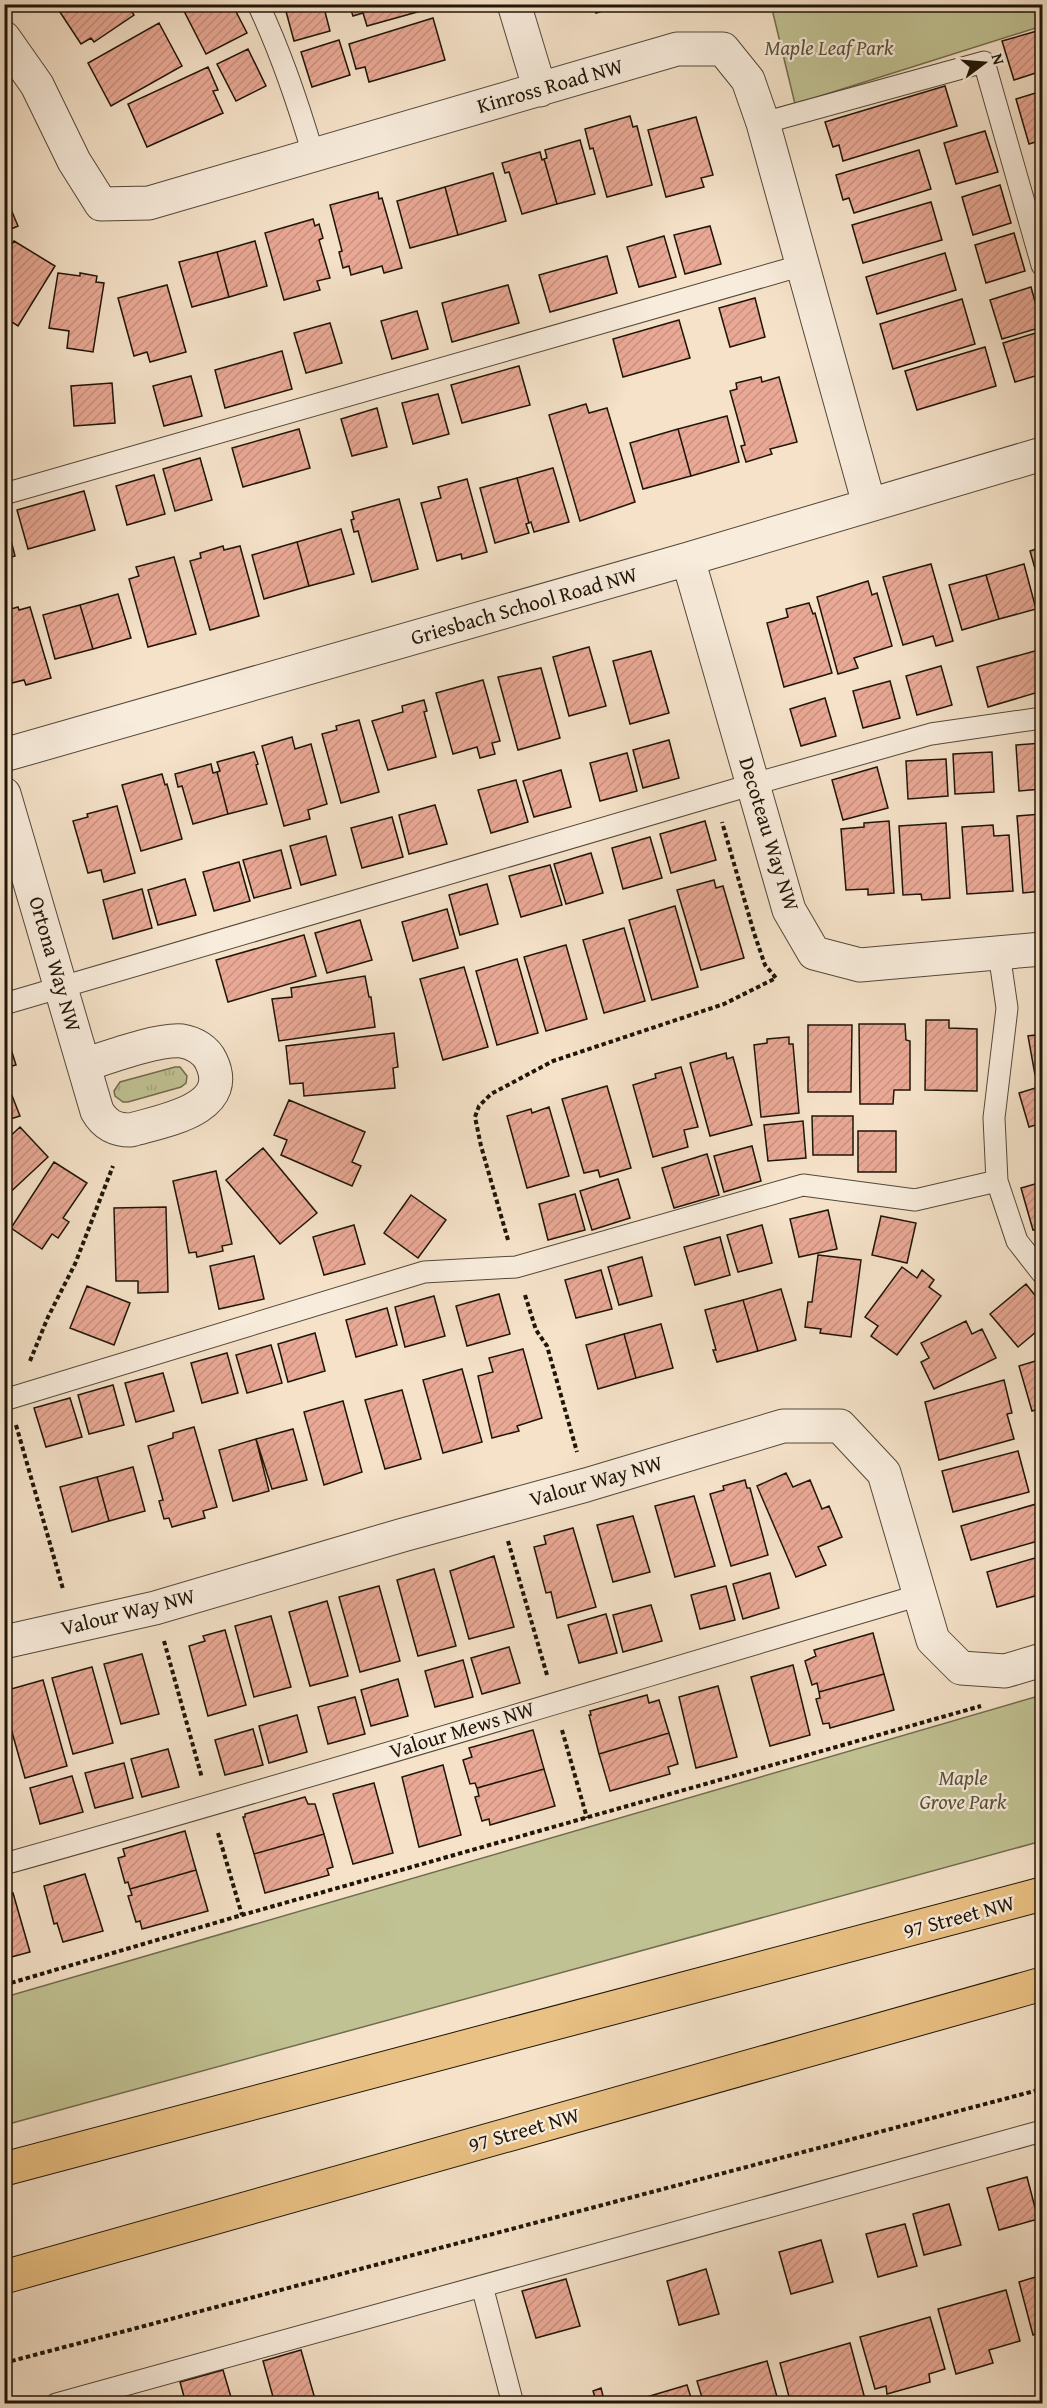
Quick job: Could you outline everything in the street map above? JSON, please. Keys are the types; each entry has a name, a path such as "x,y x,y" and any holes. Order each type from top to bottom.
{"main road":[{"name":"97 Street NW","path":"4,2169 1042,1894"},
{"name":"97 Street NW","path":"14,2274 1042,1984"}],"street":[{"path":"514,4 540,90"},
{"name":"Kinross Road NW","path":"4,38 37,85 74,161 101,204 149,203 677,49 723,50 748,80 763,123 869,504"},
{"name":"Griesbach School Road NW","path":"4,755 688,559 1042,454"},
{"name":"Decoteau Way NW","path":"688,559 789,910 814,953 860,965 1042,949"},
{"name":"Ortona Way NW","path":"4,794 84,1065"},
{"name":"Valour Way NW","path":"4,1642 155,1608 586,1485 783,1426 840,1426 884,1473 933,1640 961,1668 1005,1671 1042,1660"}],"lane":[{"path":"258,4 274,37 296,95 313,154"},
{"path":"763,123 984,62 1042,265"},
{"path":"4,494 803,265"},
{"path":"4,1004 62,989 754,783 930,734 1042,718"},
{"path":"999,953 1007,1008 993,1118 997,1181 1017,1240 1042,1273"},
{"path":"4,1400 424,1272 516,1267 803,1185 915,1200 997,1181"},
{"name":"Valour Mews NW","path":"4,1864 210,1807 920,1595"},
{"path":"56,2403 1042,2131"},
{"path":"482,2286 513,2403"}],"path":[{"path":"510,1247 481,1146 475,1117 479,1106 491,1094 554,1061 724,1004 776,978 765,965 754,933 715,795"},
{"path":"523,1288 536,1330 547,1346 586,1485"},
{"path":"499,1509 547,1677"},
{"path":"155,1608 203,1783"},
{"path":"4,1985 242,1915 990,1704"},
{"path":"562,1728 587,1818"},
{"path":"218,1832 242,1915"},
{"path":"4,2363 1042,2089"}],"green space":[{"name":"Maple Leaf Park","path":"771,5 1042,5 1042,26 795,104"},
{"path":"180,1067 187,1076 186,1083 181,1087 128,1102 123,1102 115,1096 114,1091 120,1082"},
{"name":"Maple Grove Park","path":"1042,1695 1042,1841 5,2125 5,1997"}],"building":[{"path":"58,4 127,4 134,15 94,42 91,38 81,44 56,6"},
{"path":"198,4 232,4 247,33 206,54 184,11"},
{"path":"284,4 323,4 330,31 294,41"},
{"path":"349,4 446,4 367,26 363,13 353,16"},
{"path":"582,4 626,4 596,13 594,9 591,10"},
{"path":"433,18 445,60 369,82 365,67 356,69 349,44"},
{"path":"159,23 182,66 111,106 88,63"},
{"path":"1037,31 1042,50 1042,71 1014,80 1002,41"},
{"path":"339,40 350,75 312,87 301,52"},
{"path":"248,49 266,86 236,101 217,64"},
{"path":"208,67 218,90 213,91 223,113 147,147 128,104"},
{"path":"945,86 957,126 843,161 839,145 833,147 825,122"},
{"path":"1042,91 1042,140 1029,144 1016,99"},
{"path":"630,116 633,127 637,126 652,185 607,197 585,129"},
{"path":"696,117 713,175 701,178 704,187 666,197 648,130"},
{"path":"985,131 998,172 956,184 944,143"},
{"path":"580,140 595,194 557,204 544,159 547,158 545,150"},
{"path":"919,150 931,189 854,213 849,198 843,200 836,175"},
{"path":"540,152 557,204 522,214 509,172 505,173 502,163"},
{"path":"1042,158 1042,180 1036,160"},
{"path":"493,173 506,221 458,235 445,187"},
{"path":"1000,185 1011,223 973,235 962,197"},
{"path":"445,187 458,235 410,248 397,201"},
{"path":"378,192 379,199 382,198 402,268 384,273 382,266 351,275 349,266 343,268 339,252 342,251 330,205"},
{"path":"4,195 18,226 4,232"},
{"path":"931,202 942,240 863,263 852,225"},
{"path":"313,219 315,226 319,224 323,238 319,240 330,278 317,281 320,290 284,300 265,233"},
{"path":"710,226 721,264 685,274 674,235"},
{"path":"1014,233 1025,271 986,283 975,245"},
{"path":"664,236 676,277 639,287 627,247"},
{"path":"14,241 55,266 18,326 4,317 4,256"},
{"path":"255,241 267,286 229,297 217,252"},
{"path":"217,252 229,297 192,307 179,262"},
{"path":"945,253 956,290 877,314 866,277"},
{"path":"607,256 617,293 550,312 539,275"},
{"path":"58,273 97,276 96,282 104,283 93,352 67,348 69,331 49,328"},
{"path":"167,285 186,352 150,362 147,352 134,356 118,298"},
{"path":"508,285 519,323 452,342 442,303"},
{"path":"1031,287 1042,327 1002,339 990,300"},
{"path":"755,298 765,337 730,347 719,308"},
{"path":"962,299 975,344 893,369 880,324"},
{"path":"417,311 428,349 392,359 381,321"},
{"path":"679,320 690,358 623,377 613,339"},
{"path":"330,323 342,363 306,373 294,333"},
{"path":"1042,331 1042,374 1015,382 1003,343"},
{"path":"985,347 996,386 917,410 905,371"},
{"path":"282,351 292,389 225,408 215,370"},
{"path":"519,366 530,405 462,423 451,385"},
{"path":"191,376 202,416 164,426 153,386"},
{"path":"761,377 762,382 779,377 797,442 770,449 772,454 746,462 741,446 745,445 730,391 737,389 736,383"},
{"path":"112,383 115,423 74,426 71,386"},
{"path":"438,394 449,434 413,444 402,403"},
{"path":"586,404 589,413 607,408 635,502 580,521 549,415"},
{"path":"377,408 387,447 352,456 341,419"},
{"path":"727,416 739,462 691,476 678,429"},
{"path":"299,429 310,468 243,487 232,448"},
{"path":"678,429 691,476 643,489 630,443"},
{"path":"200,458 212,500 175,511 163,469"},
{"path":"553,468 569,522 534,532 531,522 529,523 517,478"},
{"path":"154,475 165,514 127,525 116,486"},
{"path":"517,478 529,523 526,524 529,533 495,543 480,488"},
{"path":"467,479 487,552 462,559 461,554 437,561 421,503 441,498 438,487"},
{"path":"84,491 95,530 28,549 17,510"},
{"path":"399,499 418,569 372,582 358,531 354,532 352,512"},
{"path":"4,517 15,556 4,559"},
{"path":"341,529 354,574 309,586 297,542"},
{"path":"297,542 309,586 264,599 252,555"},
{"path":"223,546 224,550 240,546 259,616 210,630 190,561 201,558 200,553"},
{"path":"1042,547 1042,593 1030,551"},
{"path":"174,557 196,634 148,647 129,579 139,576 136,567"},
{"path":"931,564 953,641 936,646 933,636 903,645 883,577"},
{"path":"1024,564 1036,609 999,619 986,575"},
{"path":"986,575 999,619 962,630 949,585"},
{"path":"868,581 872,595 877,593 892,646 854,658 858,668 838,674 817,597"},
{"path":"118,594 131,638 93,649 80,605"},
{"path":"809,603 813,614 815,613 832,673 784,687 767,623 788,617 786,609"},
{"path":"80,605 93,649 55,659 43,615"},
{"path":"18,607 19,610 30,607 51,678 26,685 24,680 4,685 4,611"},
{"path":"589,647 606,706 569,716 553,657"},
{"path":"1042,649 1042,691 988,707 977,667"},
{"path":"651,651 669,713 630,724 613,661"},
{"path":"941,666 952,705 917,715 906,676"},
{"path":"541,668 560,738 518,750 498,677"},
{"path":"483,680 500,741 492,743 495,754 480,758 477,747 453,754 436,693"},
{"path":"890,681 900,718 863,728 853,691"},
{"path":"825,698 836,736 801,746 790,709"},
{"path":"424,700 427,711 424,712 436,757 388,770 372,721 403,712 402,706"},
{"path":"359,720 379,792 341,803 322,734 337,730 336,726"},
{"path":"292,737 295,749 311,744 327,804 308,810 310,819 284,826 262,746"},
{"path":"669,740 679,778 643,788 633,750"},
{"path":"1042,743 1042,789 1019,791 1016,745"},
{"path":"254,752 267,804 228,814 217,772 220,771 217,762"},
{"path":"992,752 994,792 955,794 953,754"},
{"path":"627,753 637,791 600,801 590,763"},
{"path":"946,759 948,796 908,799 906,761"},
{"path":"211,764 213,773 217,772 228,814 193,824 182,786 178,787 175,774"},
{"path":"877,767 888,808 843,820 832,780"},
{"path":"561,770 571,807 534,817 523,781"},
{"path":"162,774 165,785 167,784 182,839 141,851 122,785"},
{"path":"516,780 528,822 491,833 478,790"},
{"path":"435,805 447,844 409,854 399,815"},
{"path":"117,806 135,873 104,882 101,870 88,873 73,821 88,817 87,814"},
{"path":"1042,814 1042,891 1023,893 1017,816"},
{"path":"392,817 403,857 362,868 351,828"},
{"path":"705,821 716,860 671,873 660,834"},
{"path":"889,821 894,893 868,895 868,889 846,890 841,829 864,827 864,823"},
{"path":"946,823 950,898 922,900 921,894 903,895 899,826"},
{"path":"993,825 994,836 1009,835 1013,891 967,894 962,827"},
{"path":"326,836 336,875 301,885 290,846"},
{"path":"650,837 662,878 623,889 612,848"},
{"path":"281,850 291,888 254,898 243,860"},
{"path":"591,853 603,893 566,904 554,864"},
{"path":"239,862 250,901 214,911 203,872"},
{"path":"550,865 562,905 521,917 509,876"},
{"path":"185,879 196,915 158,925 148,890"},
{"path":"714,880 716,888 723,886 744,958 701,970 677,890"},
{"path":"487,884 498,924 460,935 449,895"},
{"path":"142,889 152,928 113,939 103,900"},
{"path":"675,906 698,987 652,1000 629,920"},
{"path":"447,909 458,948 413,961 402,922"},
{"path":"360,920 372,960 327,973 315,933"},
{"path":"624,928 645,1001 604,1013 583,940"},
{"path":"304,935 316,976 228,1002 216,960"},
{"path":"566,945 587,1019 546,1031 524,957"},
{"path":"517,959 538,1033 497,1045 476,971"},
{"path":"464,967 488,1047 443,1060 420,979"},
{"path":"365,976 369,997 371,997 375,1027 279,1041 272,999 292,997 291,988"},
{"path":"926,1020 949,1020 949,1028 977,1029 977,1091 925,1090"},
{"path":"859,1024 905,1024 906,1040 910,1041 910,1090 894,1090 893,1104 860,1104"},
{"path":"808,1025 852,1025 851,1092 808,1092"},
{"path":"4,1027 16,1065 4,1068"},
{"path":"394,1033 398,1067 393,1068 395,1088 304,1096 303,1083 290,1084 286,1046"},
{"path":"1042,1034 1042,1074 1035,1075 1028,1036"},
{"path":"789,1037 789,1044 793,1044 799,1113 761,1117 754,1045 767,1043 767,1039"},
{"path":"726,1053 727,1059 733,1057 752,1125 710,1136 690,1063"},
{"path":"681,1067 698,1127 684,1130 688,1147 653,1157 633,1085 656,1078 655,1074"},
{"path":"4,1075 20,1116 4,1121"},
{"path":"607,1086 631,1168 600,1177 598,1170 584,1173 562,1099"},
{"path":"1042,1086 1042,1123 1029,1127 1019,1093"},
{"path":"289,1100 365,1132 352,1162 361,1166 352,1186 281,1155 287,1140 274,1135"},
{"path":"549,1107 569,1176 527,1188 507,1116 531,1109 532,1113"},
{"path":"812,1116 853,1116 853,1155 813,1155"},
{"path":"803,1121 806,1158 768,1161 764,1125"},
{"path":"20,1127 48,1157 4,1198 4,1142"},
{"path":"858,1131 896,1131 896,1172 858,1172"},
{"path":"752,1146 761,1181 724,1192 714,1156"},
{"path":"263,1148 317,1213 280,1244 226,1180"},
{"path":"707,1154 719,1195 674,1208 662,1168"},
{"path":"54,1162 87,1183 63,1218 69,1222 58,1238 52,1234 42,1249 11,1228"},
{"path":"216,1171 232,1244 222,1246 223,1251 197,1257 196,1252 189,1253 173,1181"},
{"path":"618,1179 630,1218 592,1230 580,1191"},
{"path":"1042,1182 1042,1228 1033,1230 1021,1188"},
{"path":"575,1194 585,1230 548,1240 539,1204"},
{"path":"411,1195 446,1220 418,1258 384,1233"},
{"path":"166,1207 168,1292 138,1293 138,1281 116,1281 114,1208"},
{"path":"828,1210 837,1249 799,1257 790,1219"},
{"path":"881,1216 916,1223 907,1263 872,1255"},
{"path":"354,1225 365,1264 324,1275 313,1237"},
{"path":"762,1225 772,1263 738,1272 727,1235"},
{"path":"720,1237 730,1275 695,1285 684,1247"},
{"path":"818,1255 861,1260 851,1337 820,1333 821,1329 805,1327 808,1302 812,1302"},
{"path":"254,1256 264,1299 219,1309 210,1266"},
{"path":"642,1257 652,1296 619,1305 608,1267"},
{"path":"902,1267 917,1278 922,1270 934,1280 929,1287 941,1296 897,1355 871,1336 878,1326 865,1317"},
{"path":"601,1270 612,1309 576,1318 565,1280"},
{"path":"1026,1284 1042,1304 1042,1327 1018,1347 990,1314"},
{"path":"87,1286 130,1303 114,1345 70,1328"},
{"path":"781,1289 796,1340 758,1351 743,1300"},
{"path":"499,1294 510,1334 467,1346 456,1306"},
{"path":"434,1296 445,1336 405,1347 395,1307"},
{"path":"743,1300 758,1351 717,1362 705,1310"},
{"path":"387,1308 397,1345 356,1357 346,1320"},
{"path":"966,1321 972,1334 982,1329 996,1358 934,1389 921,1362 929,1358 921,1343"},
{"path":"661,1324 673,1368 636,1378 624,1334"},
{"path":"315,1333 325,1371 288,1382 278,1344"},
{"path":"624,1334 636,1378 598,1389 586,1345"},
{"path":"271,1345 282,1383 247,1393 236,1355"},
{"path":"523,1349 542,1418 517,1426 519,1431 492,1438 478,1376 493,1372 489,1358"},
{"path":"227,1353 238,1393 202,1403 191,1363"},
{"path":"1042,1359 1042,1408 1032,1411 1019,1366"},
{"path":"462,1369 482,1442 443,1453 423,1380"},
{"path":"163,1373 174,1411 136,1422 125,1383"},
{"path":"1004,1380 1012,1413 1007,1414 1014,1439 939,1460 925,1402"},
{"path":"113,1385 124,1425 89,1434 78,1395"},
{"path":"402,1390 421,1459 385,1469 365,1400"},
{"path":"70,1398 82,1437 46,1447 34,1408"},
{"path":"343,1401 362,1472 324,1485 304,1412"},
{"path":"194,1427 217,1507 203,1511 205,1518 172,1527 169,1518 164,1519 159,1501 163,1500 148,1446 173,1438 173,1433"},
{"path":"293,1429 307,1480 272,1489 256,1439"},
{"path":"256,1439 269,1491 233,1501 219,1450"},
{"path":"1018,1451 1029,1492 953,1512 942,1471"},
{"path":"133,1467 145,1511 109,1521 97,1477"},
{"path":"786,1473 793,1487 810,1480 822,1509 829,1506 842,1537 818,1547 826,1565 796,1577 757,1486"},
{"path":"97,1477 109,1521 72,1532 60,1487"},
{"path":"745,1480 747,1488 750,1488 768,1555 731,1566 710,1494 724,1490 723,1486"},
{"path":"694,1496 715,1566 675,1577 655,1506"},
{"path":"1036,1504 1042,1527 1042,1540 971,1560 961,1526"},
{"path":"633,1516 650,1572 613,1582 597,1525"},
{"path":"573,1528 596,1607 557,1618 551,1592 546,1593 534,1547 546,1544 544,1536"},
{"path":"494,1556 514,1627 469,1639 450,1571"},
{"path":"1042,1556 1042,1594 997,1607 987,1572"},
{"path":"434,1569 456,1646 418,1656 397,1580"},
{"path":"770,1573 779,1608 743,1619 733,1584"},
{"path":"379,1586 400,1661 360,1672 339,1597"},
{"path":"726,1586 735,1620 700,1629 691,1595"},
{"path":"327,1601 348,1676 310,1686 289,1612"},
{"path":"651,1605 662,1641 623,1652 613,1615"},
{"path":"606,1614 617,1653 579,1663 568,1625"},
{"path":"271,1616 291,1687 254,1697 235,1626"},
{"path":"225,1630 246,1705 208,1716 189,1646 205,1641 203,1636"},
{"path":"873,1633 884,1674 819,1692 817,1683 812,1685 805,1661 816,1656 814,1650"},
{"path":"509,1647 520,1683 482,1694 471,1658"},
{"path":"142,1654 159,1714 121,1724 104,1664"},
{"path":"463,1660 473,1697 435,1707 425,1671"},
{"path":"793,1665 810,1735 770,1746 751,1677"},
{"path":"92,1667 113,1743 73,1754 52,1678"},
{"path":"884,1674 894,1710 830,1728 829,1723 823,1724 816,1699 820,1698 819,1692"},
{"path":"398,1679 408,1716 371,1726 361,1690"},
{"path":"43,1680 67,1766 25,1778 4,1704 4,1691"},
{"path":"718,1686 737,1757 696,1768 679,1697"},
{"path":"647,1695 649,1703 659,1700 669,1733 599,1754 590,1711"},
{"path":"355,1697 365,1734 328,1744 318,1707"},
{"path":"297,1715 307,1752 269,1763 259,1726"},
{"path":"253,1729 263,1765 225,1775 215,1740"},
{"path":"533,1730 544,1769 477,1788 475,1783 470,1784 463,1760 472,1757 469,1748"},
{"path":"669,1733 678,1764 668,1767 670,1774 610,1791 599,1754"},
{"path":"168,1749 179,1787 142,1797 131,1759"},
{"path":"124,1763 133,1798 95,1808 85,1773"},
{"path":"443,1765 461,1835 419,1847 402,1777"},
{"path":"544,1769 555,1806 490,1825 489,1819 482,1821 475,1797 479,1796 477,1788"},
{"path":"72,1776 83,1812 40,1824 30,1788"},
{"path":"374,1783 393,1853 353,1864 333,1794"},
{"path":"305,1797 308,1804 315,1804 324,1834 254,1854 243,1817 245,1814"},
{"path":"185,1831 196,1870 130,1889 128,1882 125,1883 118,1858 125,1856 123,1849"},
{"path":"324,1834 333,1867 327,1869 329,1875 265,1893 254,1854"},
{"path":"196,1870 208,1911 142,1929 140,1921 136,1922 128,1896 132,1895 130,1889"},
{"path":"85,1874 103,1931 63,1942 57,1923 54,1924 44,1886"},
{"path":"13,1893 30,1952 4,1959 4,1896"},
{"path":"1027,2177 1038,2219 999,2230 987,2188"},
{"path":"949,2204 961,2245 924,2255 913,2214"},
{"path":"905,2224 917,2266 878,2277 866,2234"},
{"path":"821,2240 833,2282 791,2294 779,2252"},
{"path":"706,2269 719,2314 679,2325 667,2281"},
{"path":"1042,2275 1042,2332 1033,2335 1019,2282"},
{"path":"566,2279 580,2326 536,2338 522,2291"},
{"path":"1006,2290 1020,2341 989,2350 993,2363 956,2374 938,2309"},
{"path":"930,2317 945,2369 929,2374 930,2382 887,2394 886,2386 875,2389 860,2337"},
{"path":"850,2343 865,2399 850,2404 791,2404 780,2363"},
{"path":"301,2350 315,2399 299,2404 275,2404 263,2361"},
{"path":"767,2361 779,2404 704,2404 697,2381"},
{"path":"223,2370 233,2404 186,2404 180,2382"},
{"path":"687,2385 693,2404 623,2404"},
{"path":"601,2388 605,2404 597,2404 593,2391"}]}
